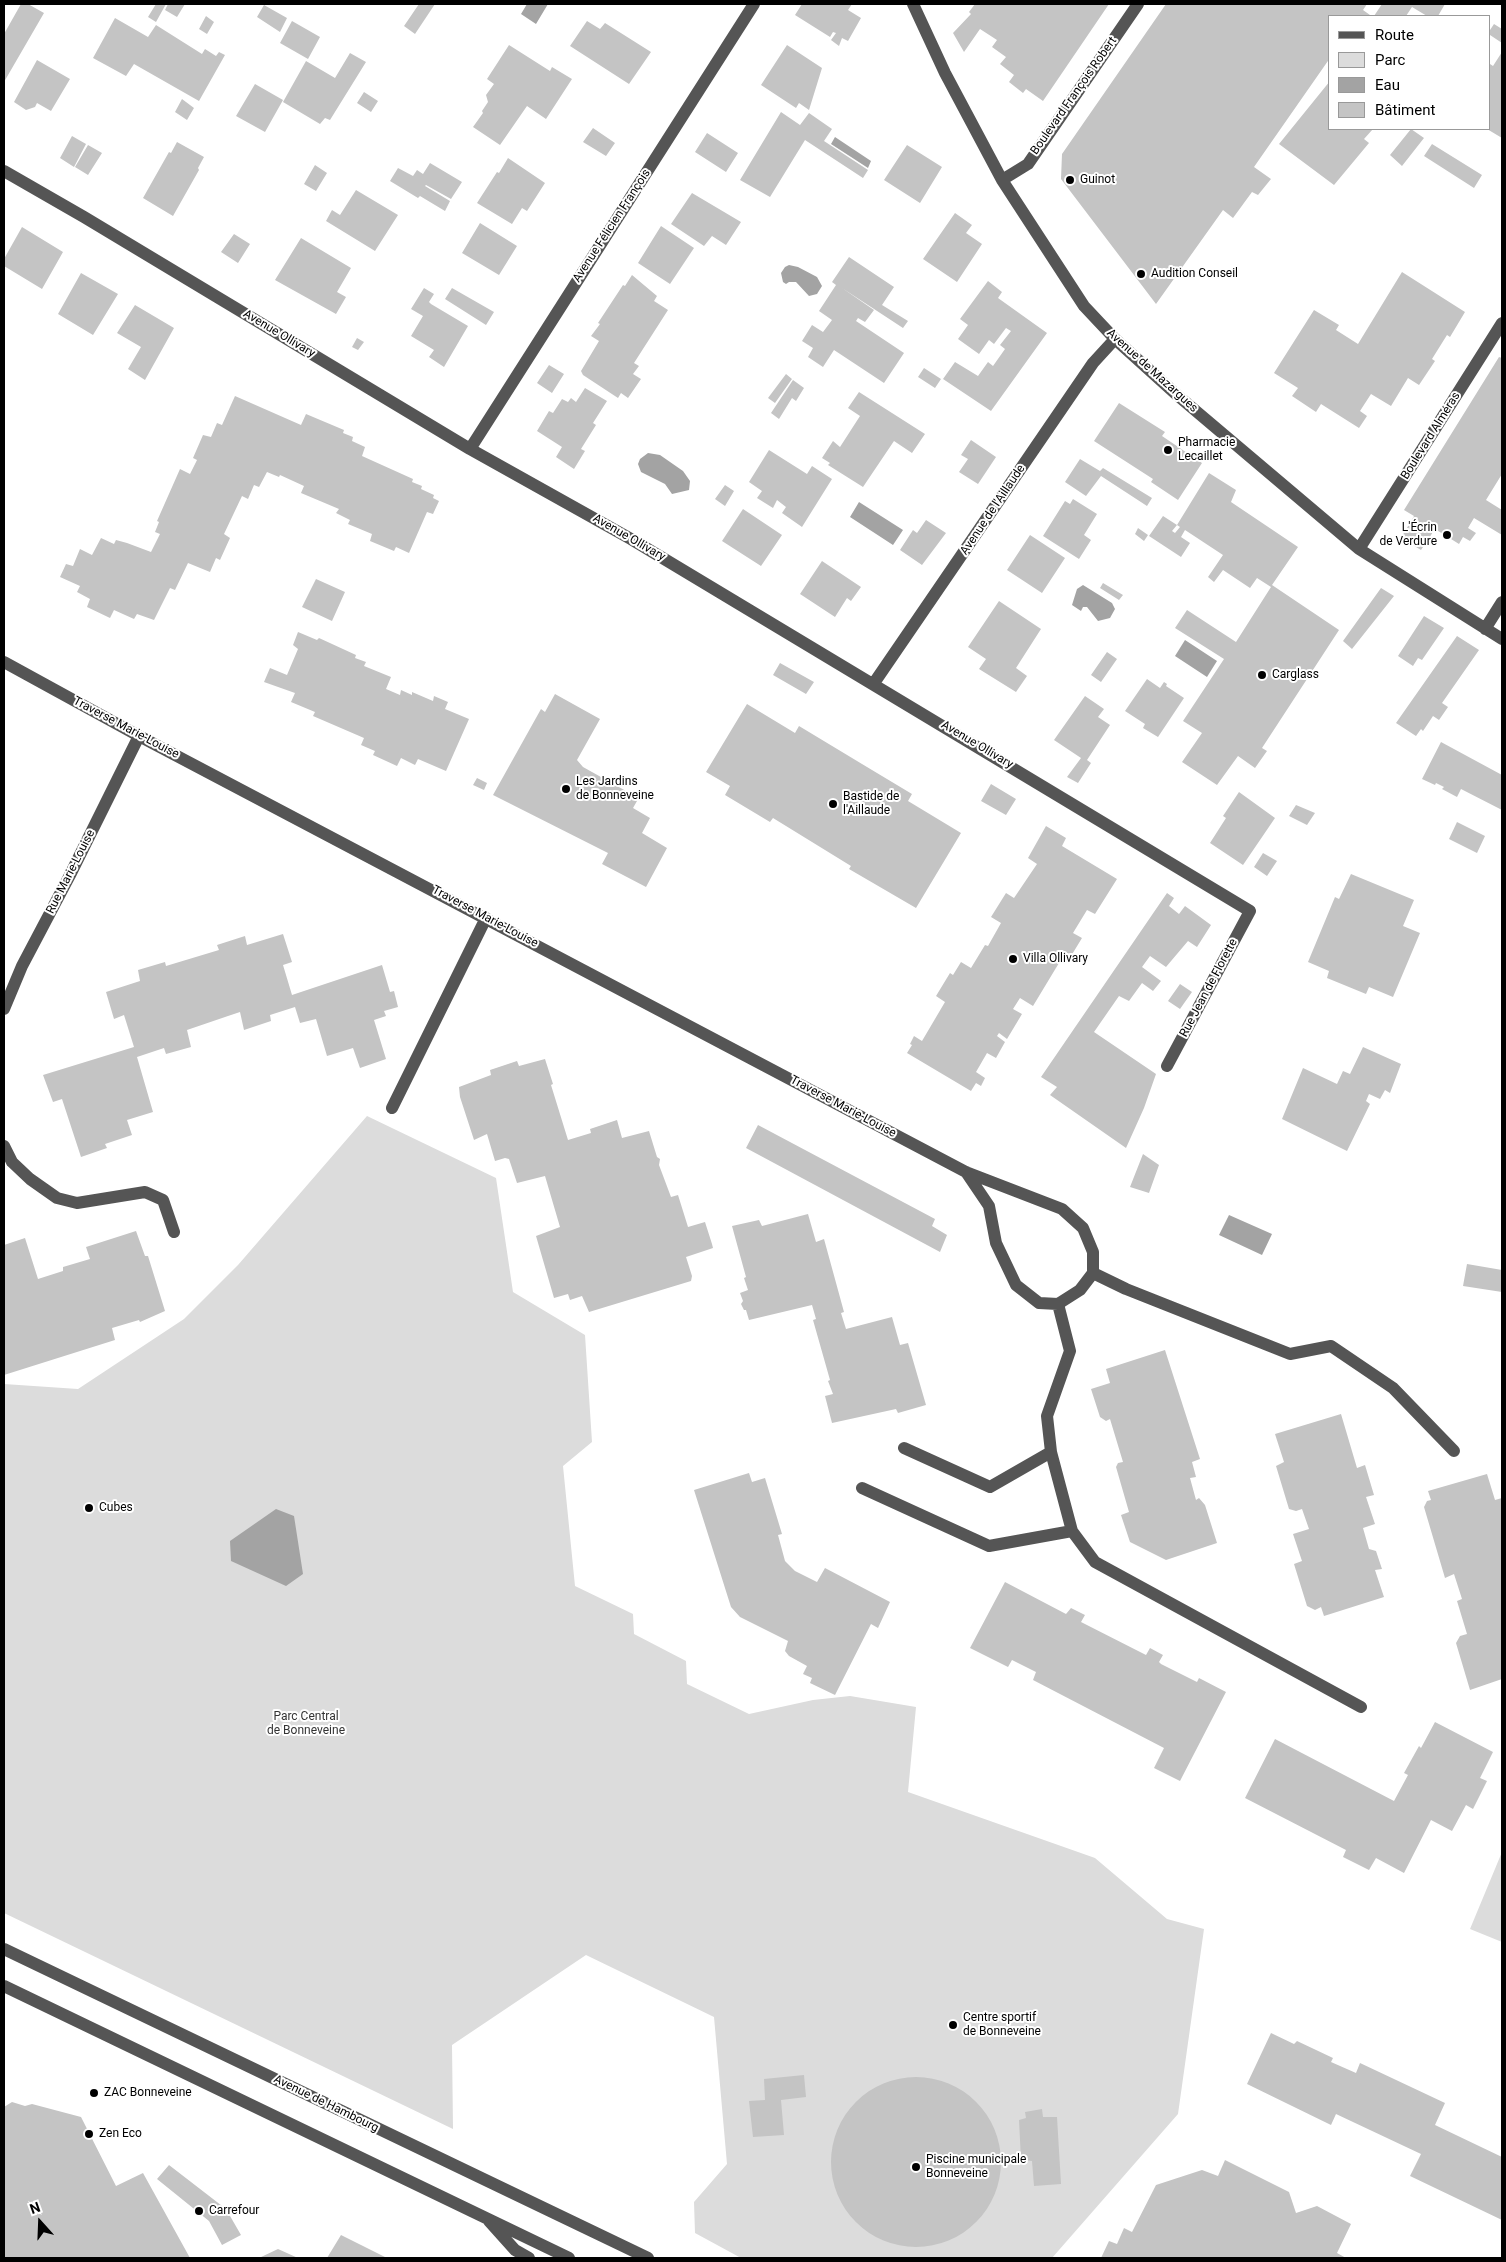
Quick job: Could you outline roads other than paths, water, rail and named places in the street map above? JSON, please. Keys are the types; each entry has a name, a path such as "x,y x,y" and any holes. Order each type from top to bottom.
{"street":[{"name":"Avenue Félicien François","path":"470,448 754,4"},
{"name":"Avenue de Mazargues","path":"914,4 945,73 1002,180 1084,306 1114,339 1177,395 1359,549 1502,639"},
{"name":"Boulevard François Robert","path":"1002,180 1028,164 1138,4"},
{"name":"Avenue Ollivary","path":"4,171 470,448 631,539 874,683 1250,911"},
{"name":"Boulevard Alméras","path":"1359,549 1502,323"},
{"name":"Avenue de l'Aillaude","path":"874,683 1093,363 1114,339"},
{"path":"1485,629 1502,602"},
{"name":"Traverse Marie-Louise","path":"4,662 139,736 966,1172 1062,1209 1083,1228 1093,1252 1093,1273"},
{"name":"Rue Marie-Louise","path":"4,1009 22,966 70,875 139,736"},
{"name":"Rue Jean de Florette","path":"1167,1066 1250,911"},
{"path":"392,1108 486,918"},
{"path":"4,1146 12,1162 30,1179 56,1198 77,1203 145,1192 163,1200 174,1232"},
{"name":"Traverse Marie-Louise","path":"966,1172 989,1206 996,1243 1016,1285 1039,1303 1058,1304"},
{"path":"1362,1707 1095,1562 1072,1531 1051,1452 1047,1416 1070,1351 1058,1304 1080,1290 1093,1273 1126,1289 1290,1354 1331,1346 1393,1388 1454,1451"},
{"path":"904,1448 990,1487 1051,1452"},
{"path":"862,1488 989,1546 1072,1531"},
{"name":"Avenue de Hambourg","path":"4,1949 648,2258"},
{"path":"4,1986 568,2258"},
{"path":"486,2217 515,2250 529,2258"}],"water":[{"path":"527,4 548,4 536,24 521,14"},
{"path":"835,137 871,161 868,168 831,144"},
{"path":"789,265 798,267 817,277 822,286 817,294 809,296 796,282 786,284 783,282 781,273"},
{"path":"648,453 660,455 683,471 690,481 689,490 672,494 665,484 641,472 638,464 640,459"},
{"path":"859,502 903,530 893,545 850,517"},
{"path":"1083,585 1112,603 1115,609 1110,618 1098,621 1087,607 1083,607 1081,611 1072,605 1077,589"},
{"path":"1185,640 1217,661 1207,677 1175,656"},
{"path":"1229,1215 1272,1234 1262,1255 1219,1235"},
{"path":"276,1509 294,1516 303,1574 286,1586 231,1561 230,1541"}],"place":[{"name":"Guinot","path":"1070,180"},
{"name":"Audition Conseil","path":"1141,274"},
{"name":"Pharmacie Lecaillet","path":"1168,450"},
{"name":"L'Écrin de Verdure","path":"1447,535"},
{"name":"Carglass","path":"1262,675"},
{"name":"Les Jardins de Bonneveine","path":"566,789"},
{"name":"Bastide de l'Aillaude","path":"833,804"},
{"name":"Villa Ollivary","path":"1013,959"},
{"name":"Cubes","path":"89,1508"},
{"name":"Centre sportif de Bonneveine","path":"953,2025"},
{"name":"ZAC Bonneveine","path":"94,2093"},
{"name":"Zen Eco","path":"89,2134"},
{"name":"Piscine municipale Bonneveine","path":"916,2167"},
{"name":"Carrefour","path":"199,2211"}],"park label":[{"name":"Parc Central de Bonneveine","path":"306,1724"}]}
